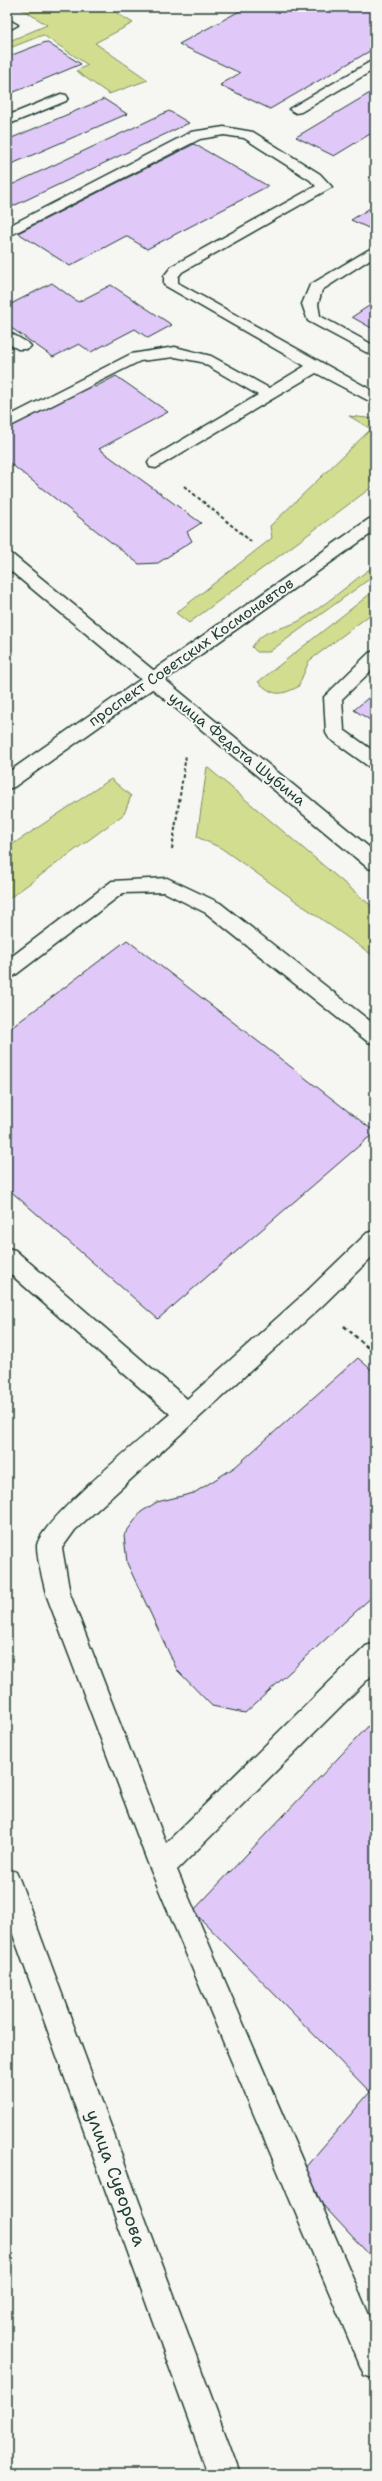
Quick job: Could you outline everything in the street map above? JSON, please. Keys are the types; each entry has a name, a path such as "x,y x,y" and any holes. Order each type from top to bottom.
{"street":[{"path":"296,109 375,63"},
{"path":"7,121 61,98"},
{"path":"7,233 196,135 224,131 248,135 315,178 325,187 177,269 171,276 171,285 375,400"},
{"path":"375,250 315,288 310,304 313,318 375,352"},
{"path":"7,336 23,346"},
{"path":"7,423 136,358 175,352 206,359 268,394"},
{"path":"156,463 316,366"},
{"name":"проспект Советских Космонавтов","path":"7,782 375,523"},
{"name":"улица Федота Шубина","path":"7,559 375,863"},
{"path":"375,657 333,697 335,733 375,761"},
{"path":"7,971 120,886 167,885 213,908 375,1036"},
{"path":"375,1240 314,1298 185,1412 66,1522 49,1545 58,1594 162,1866 375,2364"},
{"path":"7,1257 185,1412"},
{"path":"162,1866 375,1655"},
{"name":"улица Суворова","path":"7,1881 224,2474"}],"path":[{"path":"156,463 253,543"},
{"path":"167,885 187,748"},
{"path":"369,1348 375,1347"}],"green space":[{"path":"19,7 107,7 133,23 95,43 148,80 109,94 76,71 88,65 43,35 7,49 7,42 47,25"},
{"path":"349,416 375,419 375,483 372,487 189,623 176,613 272,538 270,526 371,429"},
{"path":"375,565 375,575 269,652 257,652 252,647 262,636 273,630 299,621 309,615"},
{"path":"375,590 375,611 309,661 298,687 286,692 277,693 268,690 258,682"},
{"path":"207,767 375,909 375,957 221,848 197,837"},
{"path":"111,779 131,796 124,814 7,900 7,848"}],"building":[{"path":"247,7 375,7 375,48 270,109 220,85 240,73 179,44"},
{"path":"46,42 81,64 7,95 7,57"},
{"path":"375,90 375,131 334,156 296,137"},
{"path":"104,99 127,114 7,166 7,140"},
{"path":"169,111 189,123 9,208 7,207 7,187"},
{"path":"194,144 268,186 147,249 126,236 70,266 18,233"},
{"path":"375,205 375,231 351,220"},
{"path":"52,283 78,302 111,285 172,325 148,338 135,329 91,352 79,344 53,357 7,325 7,306"},
{"path":"375,302 375,330 352,317"},
{"path":"116,376 168,412 99,449 201,523 187,532 192,541 158,563 139,564 7,461 7,425 90,383 95,387"},
{"path":"375,692 375,723 354,710"},
{"path":"127,940 375,1132 158,1319 7,1188 7,1031"},
{"path":"358,1358 375,1373 375,1594 245,1713 212,1706 177,1670 127,1563 124,1535 141,1512 157,1502 194,1493 235,1467"},
{"path":"375,1719 375,2261 297,2177 370,2092 193,1911"}]}
